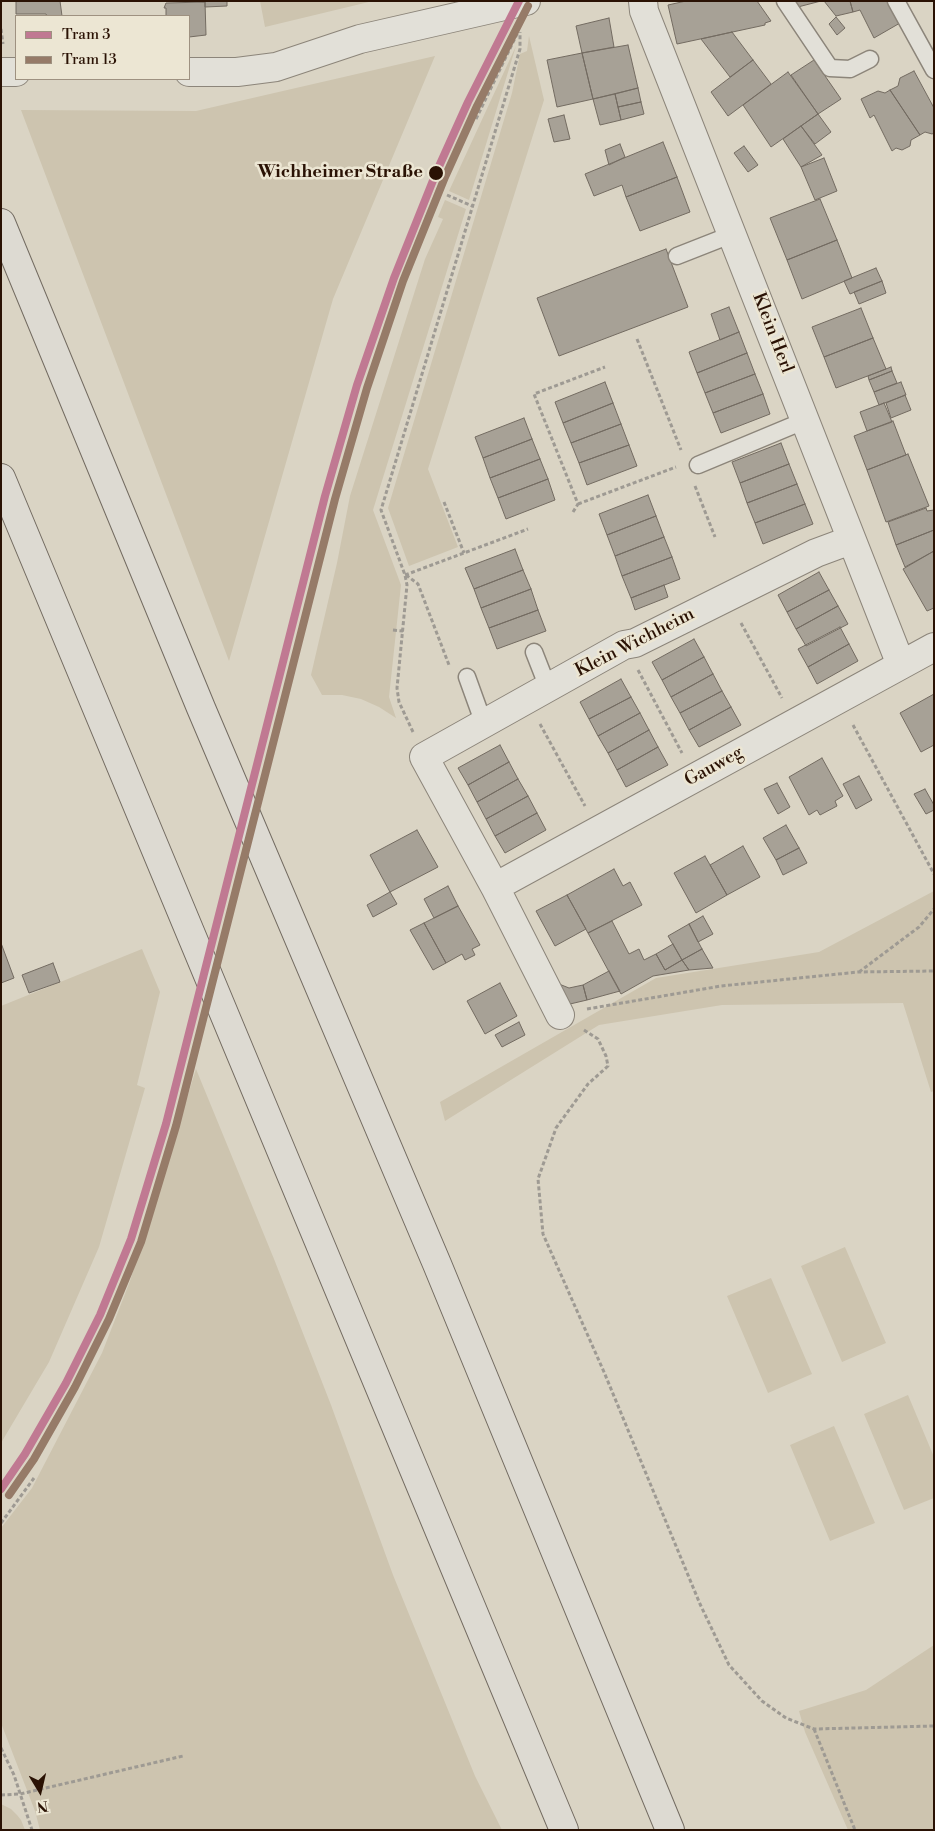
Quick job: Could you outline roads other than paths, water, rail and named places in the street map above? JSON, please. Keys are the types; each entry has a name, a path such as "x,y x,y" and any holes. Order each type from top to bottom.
{"highway":[{"path":"1,223 201,708 440,1274 670,1830"},
{"path":"1,478 564,1830"}],"street":[{"path":"190,72 237,72 276,67 447,10 526,1"},
{"name":"Klein Herl","path":"643,1 644,11 901,665"},
{"path":"1,72 15,72"},
{"name":"Klein Wichheim","path":"495,887 424,757 624,644 635,643 816,553 851,540"},
{"name":"Gauweg","path":"495,887 934,647"},
{"path":"495,887 560,1015"}],"lane":[{"path":"785,1 830,68 850,69 870,59"},
{"path":"896,1 934,70"},
{"path":"677,256 733,234"},
{"path":"698,465 806,420"},
{"path":"534,652 543,675 550,686"},
{"path":"467,678 480,713 486,722"}],"tram line":[{"name":"3","path":"1,1489 25,1454 66,1383 100,1315 131,1239 166,1124 325,496 357,385 394,278 436,173 468,102 519,1"},
{"name":"13","path":"9,1495 34,1459 75,1387 109,1319 141,1242 176,1126 335,499 367,388 403,281 445,177 477,106 528,6"}],"place":[{"name":"Wichheimer Straße","path":"436,173"}]}
